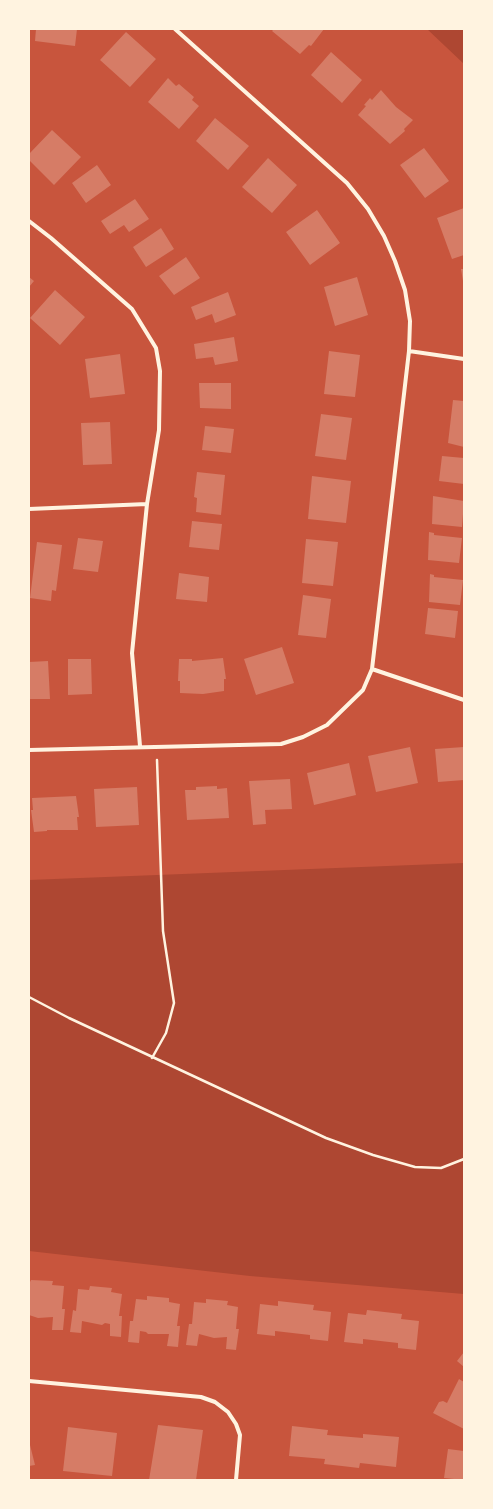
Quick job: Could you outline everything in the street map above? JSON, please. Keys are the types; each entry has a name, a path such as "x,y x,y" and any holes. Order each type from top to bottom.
{"street":[{"path":"29,750 140,746 281,744 304,737 327,725 363,690 372,669 409,351 410,321 405,290 384,236 368,209 347,183 175,29"},
{"path":"29,221 51,238 132,309 156,348 160,371 159,430 147,504 132,653 140,746"},
{"path":"409,351 464,359"},
{"path":"29,509 147,504"},
{"path":"372,669 464,700"},
{"path":"29,1380 201,1397 215,1402 228,1412 236,1424 240,1436 236,1480"}],"path":[{"path":"152,1058 166,1032 174,1003 163,931 157,746"},
{"path":"29,997 152,1058 326,1138 373,1155 416,1167 441,1168 464,1159"}],"shaded area":[{"path":"427,29 464,29 464,64"},
{"path":"464,863 464,1294 250,1276 29,1251 29,880"}],"building":[{"path":"36,29 77,29 75,46 35,41"},
{"path":"274,29 324,29 311,46 309,45 300,54 272,31"},
{"path":"126,32 156,59 130,87 100,60"},
{"path":"331,52 362,80 342,103 311,75"},
{"path":"168,78 176,86 179,84 194,97 192,100 199,106 179,129 148,102"},
{"path":"381,90 396,107 413,120 404,129 405,131 390,144 358,115 366,106 364,105 370,98 372,100"},
{"path":"215,118 249,146 228,170 196,141"},
{"path":"52,130 81,157 54,185 29,160 29,154"},
{"path":"424,148 449,181 425,198 400,165"},
{"path":"268,158 297,185 272,213 242,187"},
{"path":"97,165 111,185 86,203 72,183"},
{"path":"135,199 149,219 129,232 124,225 110,234 101,221"},
{"path":"464,208 464,255 452,259 437,218"},
{"path":"317,210 340,243 310,265 286,232"},
{"path":"161,228 174,249 146,267 133,247"},
{"path":"186,257 200,278 174,295 159,276"},
{"path":"461,269 464,269 464,281 463,281"},
{"path":"29,277 34,281 29,287"},
{"path":"357,277 368,315 335,326 324,287"},
{"path":"55,290 85,317 60,345 30,318"},
{"path":"228,292 236,315 215,323 212,314 196,320 191,307"},
{"path":"234,337 238,361 215,365 213,357 196,359 194,344"},
{"path":"329,351 360,355 355,397 324,394"},
{"path":"120,354 125,394 90,398 85,359"},
{"path":"199,383 231,383 231,409 200,408"},
{"path":"453,400 464,401 464,447 448,443"},
{"path":"321,414 352,418 346,460 315,456"},
{"path":"110,422 112,464 83,465 81,423"},
{"path":"205,426 234,429 231,453 202,450"},
{"path":"442,456 464,458 464,484 439,481"},
{"path":"197,472 225,475 221,515 196,512 197,498 194,497"},
{"path":"312,476 351,481 346,523 308,519"},
{"path":"433,496 464,501 462,527 432,524"},
{"path":"192,521 222,524 219,550 189,547"},
{"path":"429,532 434,533 434,535 462,538 459,563 428,560"},
{"path":"78,538 103,541 98,572 73,569"},
{"path":"306,539 338,542 333,586 302,583"},
{"path":"37,542 62,545 56,591 52,590 51,601 30,598"},
{"path":"179,573 209,577 207,602 176,599"},
{"path":"430,574 434,575 434,577 463,580 460,605 429,602"},
{"path":"303,595 331,599 326,638 298,635"},
{"path":"428,608 458,611 455,638 425,634"},
{"path":"282,647 294,683 256,695 244,659"},
{"path":"223,658 226,679 224,679 224,691 203,694 180,693 180,681 178,681 179,659 192,659 192,661"},
{"path":"68,659 91,659 92,694 68,695"},
{"path":"48,661 50,699 29,699 29,662"},
{"path":"410,747 418,783 376,792 368,756"},
{"path":"464,747 464,780 438,782 435,749"},
{"path":"349,763 356,795 314,805 307,773"},
{"path":"290,779 292,809 265,810 266,824 253,825 249,781"},
{"path":"217,786 217,789 227,788 229,818 187,820 185,790 196,790 196,787"},
{"path":"137,787 139,825 96,827 94,789"},
{"path":"76,796 79,817 77,817 78,830 47,830 34,832 31,810 33,810 32,798"},
{"path":"31,1280 53,1281 52,1285 64,1286 62,1309 65,1309 63,1330 52,1330 53,1317 38,1318 29,1315 29,1284"},
{"path":"90,1286 112,1288 111,1292 122,1294 119,1316 122,1316 121,1337 110,1336 110,1324 105,1323 102,1325 82,1321 81,1333 70,1332 73,1310 76,1311 78,1289 89,1290"},
{"path":"147,1296 169,1298 169,1302 180,1304 177,1326 180,1326 178,1347 167,1346 169,1334 148,1334 140,1331 139,1343 128,1342 130,1321 133,1321 136,1299 147,1300"},
{"path":"206,1299 228,1301 227,1305 238,1307 236,1329 239,1329 236,1350 226,1349 227,1337 214,1338 199,1334 197,1346 186,1345 189,1324 192,1324 194,1302 206,1303"},
{"path":"278,1301 314,1305 313,1310 331,1312 328,1341 310,1339 310,1335 275,1331 275,1336 257,1334 260,1304 278,1306"},
{"path":"367,1310 402,1314 401,1319 419,1321 416,1350 398,1348 398,1343 363,1339 363,1344 344,1342 348,1313 366,1315"},
{"path":"464,1352 464,1367 457,1361"},
{"path":"459,1379 464,1382 464,1429 433,1413 439,1402 443,1401 447,1403"},
{"path":"158,1425 203,1430 196,1480 149,1480"},
{"path":"292,1426 328,1430 327,1435 363,1438 363,1434 399,1437 396,1467 360,1463 359,1468 324,1464 325,1459 289,1456"},
{"path":"68,1427 117,1433 112,1476 63,1471"},
{"path":"29,1441 35,1465 29,1466"},
{"path":"448,1449 464,1451 464,1480 444,1478"}]}
